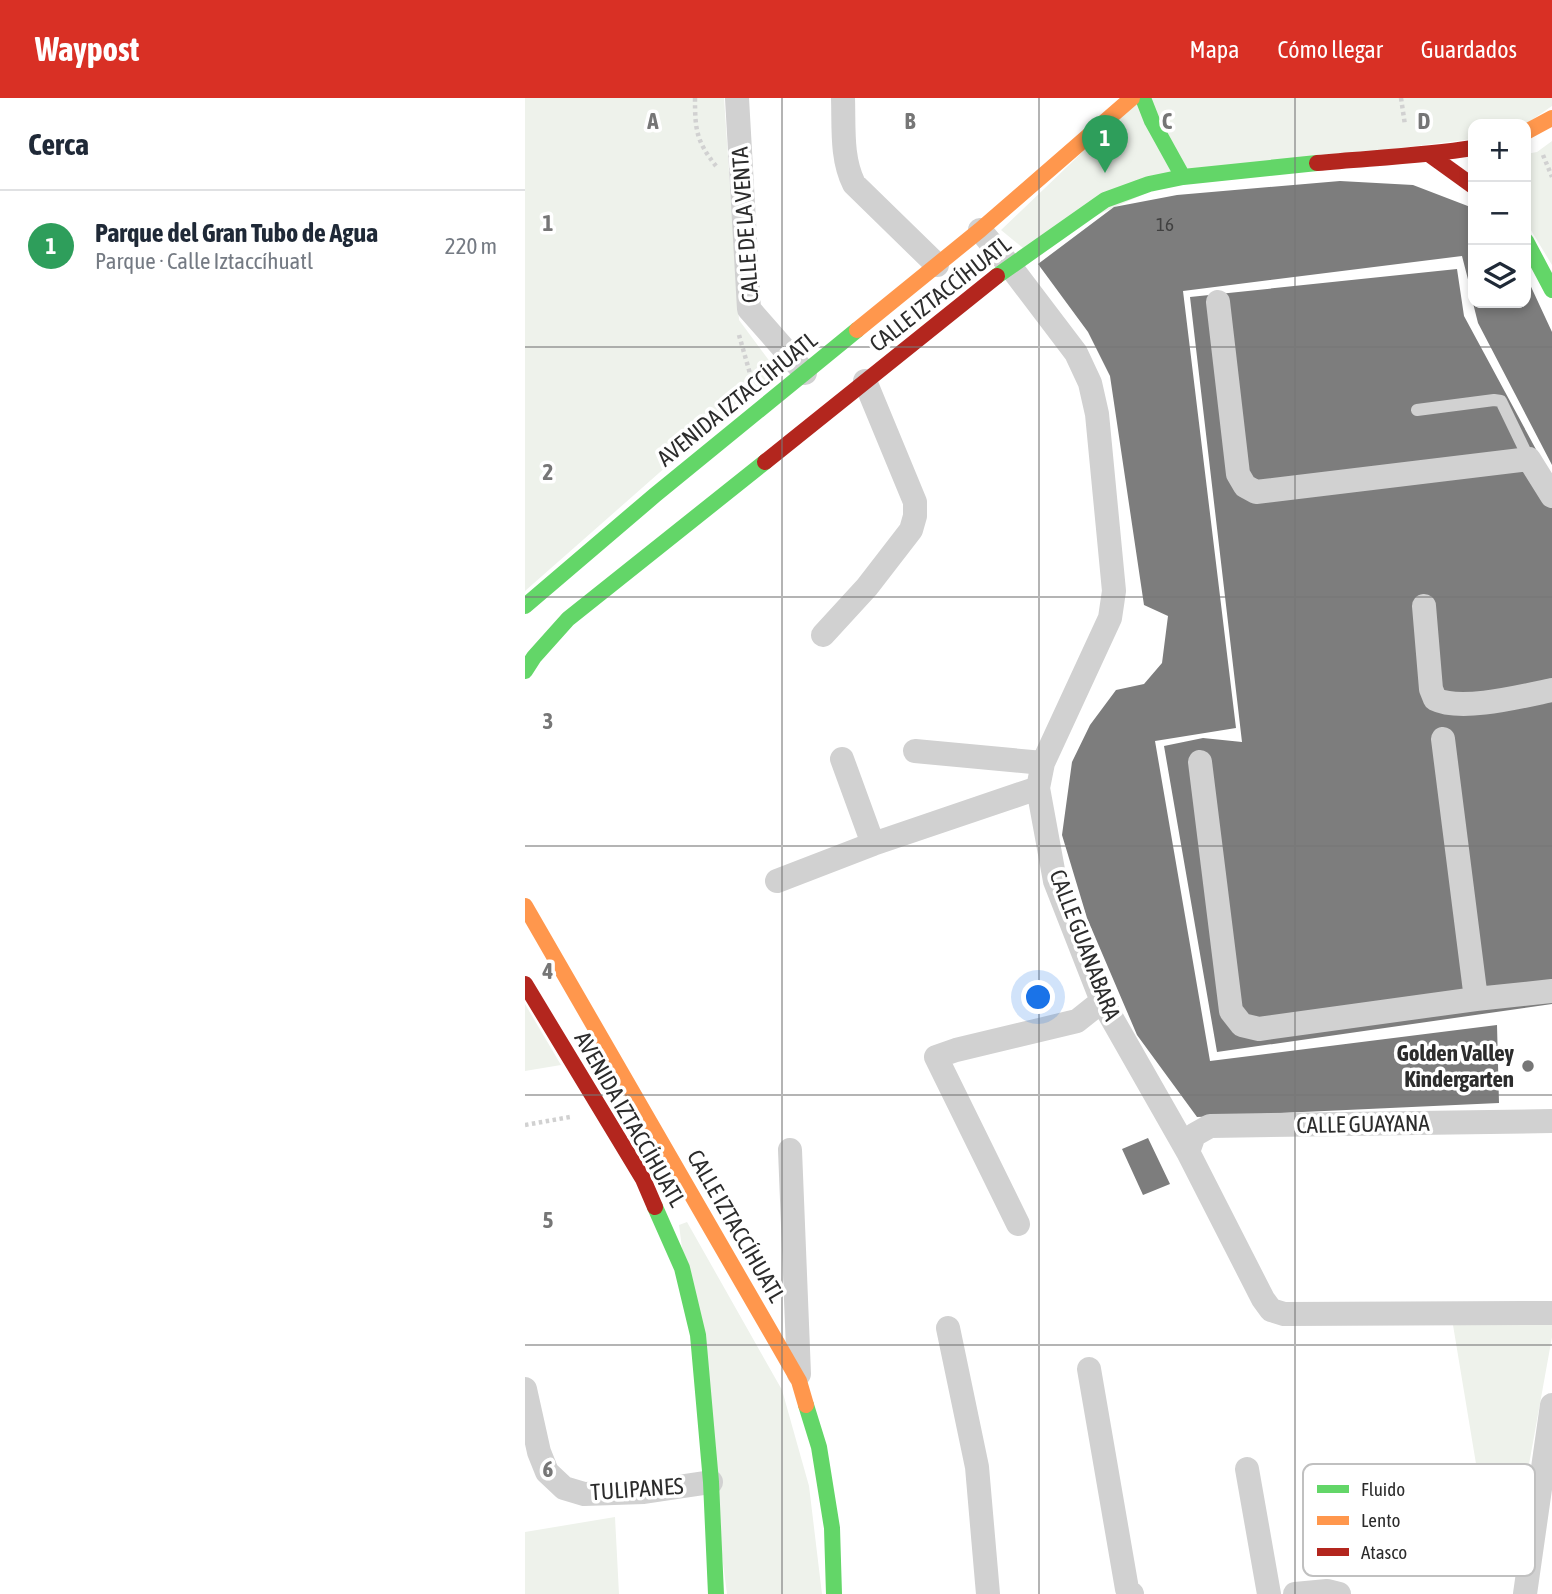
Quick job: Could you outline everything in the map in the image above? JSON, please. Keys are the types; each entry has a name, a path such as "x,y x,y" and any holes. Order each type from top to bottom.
{"street":[{"name":"CALLE DE LA VENTA","path":"737,98 749,309 805,373"},
{"path":"843,98 845,156 847,171 854,184 937,265"},
{"name":"CALLE IZTACCÍHUATL","path":"980,230 1132,98"},
{"path":"1143,98 1152,121 1183,177"},
{"path":"1531,129 1552,118"},
{"name":"CALLE IZTACCÍHUATL","path":"525,671 568,619 1010,266 1105,200 1149,184 1183,177 1409,154 1430,155 1468,149"},
{"path":"1430,155 1468,182"},
{"name":"AVENIDA IZTACCÍHUATL","path":"525,606 655,495 980,230"},
{"name":"CALLE GUANABARA","path":"980,230 1076,353 1090,383 1097,415 1114,591 1110,618 1043,763 1038,788 1055,881 1102,1001 1188,1152 1262,1300 1271,1310 1284,1314 1552,1313"},
{"path":"1528,245 1552,290"},
{"path":"1218,302 1238,474 1245,486 1256,492 1529,459 1552,496"},
{"path":"823,635 874,578 911,530 915,516 915,502 865,381"},
{"path":"1424,606 1431,689 1435,699 1445,704 1497,701 1552,690"},
{"path":"1443,739 1476,999"},
{"path":"915,751 1043,763"},
{"path":"842,759 873,844"},
{"path":"1201,762 1231,1011 1242,1025 1259,1029 1552,991"},
{"path":"777,881 873,844 1038,788"},
{"name":"CALLE IZTACCÍHUATL","path":"525,906 799,1381 821,1461 832,1528 834,1594"},
{"name":"AVENIDA IZTACCÍHUATL","path":"525,984 643,1179 683,1268 698,1335 711,1482 716,1594"},
{"path":"1018,1224 936,1057 1077,1021 1102,1001"},
{"name":"CALLE GUAYANA","path":"1188,1152 1194,1135 1210,1126 1552,1121"},
{"path":"790,1150 799,1381"},
{"path":"948,1328 977,1467 988,1594"},
{"path":"1089,1369 1127,1589 1132,1594"},
{"name":"TULIPANES","path":"525,1389 543,1462 547,1472 564,1488 584,1494 645,1492 711,1482"},
{"path":"1535,1524 1552,1405"},
{"path":"1247,1469 1269,1594"},
{"path":"1525,1594 1528,1576"},
{"path":"1295,1594 1327,1591 1339,1594"}],"lane":[{"path":"1417,410 1501,401 1529,459"}],"path":[{"path":"525,1125 602,1111"}],"shaded area":[{"path":"525,98 724,98 739,320 776,370 525,591"},
{"path":"1139,98 1552,98 1552,106 1531,121 1468,119 1468,140 1189,174 1023,248 1001,230"},
{"path":"1552,141 1552,265 1531,230 1531,153"},
{"path":"525,1004 561,1065 525,1071"},
{"path":"687,1222 782,1390 809,1486 822,1594 727,1594 679,1225"},
{"path":"1552,1318 1552,1337 1529,1464 1476,1464 1452,1319"},
{"path":"615,1517 619,1594 525,1594 525,1532"}],"building":[{"path":"1340,181 1413,185 1468,206 1468,279 1462,256 1183,291 1236,728 1155,741 1210,1061 1497,1025 1499,1103 1197,1117 1137,1035 1087,918 1062,835 1072,762 1090,725 1116,690 1144,684 1162,663 1168,616 1144,605 1110,376 1088,332 1038,264 1114,207 1177,195"},
{"path":"1457,269 1464,316 1552,479 1552,1004 1217,1052 1164,746 1203,738 1242,742 1190,297"},
{"path":"1531,287 1552,332 1552,465 1478,323 1474,308 1531,308"},
{"path":"1148,1138 1170,1184 1143,1195 1122,1149"}],"traffic: fast":[{"path":"1143,98 1152,121 1183,177"},
{"path":"997,276 1105,200 1149,184 1183,177 1317,163"},
{"path":"1528,245 1552,290"},
{"path":"525,606 655,495 857,330"},
{"path":"525,671 568,619 765,462"},
{"path":"655,1207 682,1268 698,1335 711,1482 716,1594"},
{"path":"806,1405 819,1447 832,1528 834,1594"}],"traffic: slow":[{"path":"857,330 980,230 1132,98"},
{"path":"1531,129 1552,118"},
{"path":"525,906 799,1381 806,1405"}],"traffic: jam":[{"path":"1317,163 1468,149"},
{"path":"1430,155 1468,182"},
{"path":"765,462 997,276"},
{"path":"525,984 643,1179 655,1207"}],"place":[{"name":"Parque del Gran Tubo de Agua","path":"1105,173"},
{"name":"Golden Valley Kindergarten","path":"1528,1066"}]}
